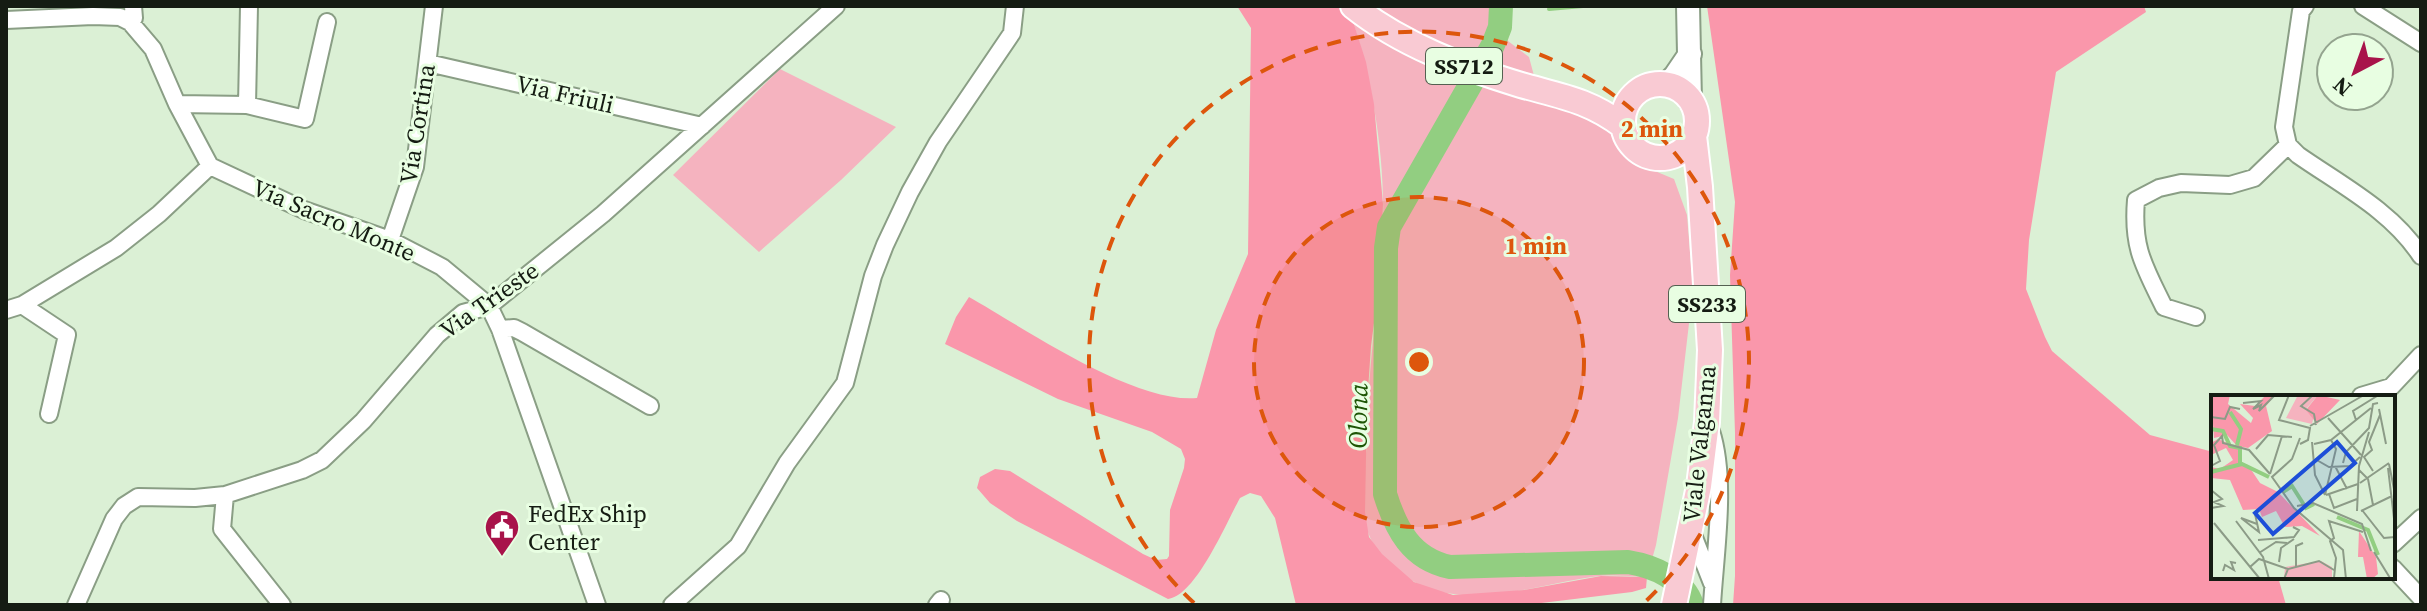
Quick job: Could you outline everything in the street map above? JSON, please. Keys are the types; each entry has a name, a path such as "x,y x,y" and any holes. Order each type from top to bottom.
{"main road":[{"name":"SS712","path":"1353,6 1400,37 1463,66 1586,102 1623,126"},
{"path":"1688,6 1690,101 1697,121 1694,136 1685,149 1670,157 1654,158 1639,152 1629,141 1623,126 1624,112 1630,100 1650,86 1666,85 1680,90 1690,101"},
{"path":"1666,85 1691,53"},
{"name":"SS712","path":"1586,102 1630,100"},
{"name":"Viale Valganna","path":"1675,603 1691,529 1707,422 1710,350 1694,136"},
{"path":"1670,157 1691,173 1700,187"}],"street":[{"path":"247,105 249,6"},
{"name":"Via Cortina","path":"390,240 415,167 434,6"},
{"name":"Via Trieste","path":"76,605 114,519 124,506 138,497 225,495 302,470 322,460 363,421 437,335 463,313 489,306 603,214 836,6"},
{"path":"672,605 738,546 787,463 845,383 873,276 885,245 938,142 1012,33 1015,6"},
{"path":"2305,6 2301,11 2284,127 2288,145 2386,216 2407,234 2421,256"},
{"path":"2363,6 2421,43"},
{"path":"6,20 120,17 132,14 153,49 177,104 210,166 159,214 116,248 14,307"},
{"path":"177,104 247,105 305,119 327,22"},
{"name":"Via Friuli","path":"428,63 702,126"},
{"path":"2196,317 2164,307 2142,262 2134,230 2136,200 2159,188 2181,183 2230,185 2254,178 2288,145"},
{"name":"Via Sacro Monte","path":"210,166 304,210 390,240 442,267 489,306 500,329 597,605"},
{"path":"14,307 67,335 49,414"},
{"path":"500,329 514,328 522,332 650,406"},
{"path":"2364,395 2391,387 2421,355"},
{"path":"1707,422 1718,459 1712,605"},
{"path":"225,495 222,529 282,605"},
{"path":"2395,542 2421,518"},
{"path":"1691,529 1713,584"},
{"path":"2395,570 2421,598"}],"shaded area":[{"path":"1237,6 1339,6 1352,18 1366,62 1374,104 1383,204 1381,270 1367,405 1365,512 1369,537 1382,554 1414,582 1453,595 1524,590 1601,576 1647,577 1646,588 1525,605 1296,605 1275,518 1261,496 1250,493 1240,498 1200,572 1179,595 1168,599 1017,521 990,503 977,488 980,477 995,469 1010,471 1143,554 1156,560 1169,556 1170,510 1184,468 1181,449 1152,432 1058,399 945,344 956,317 969,297 1112,377 1171,397 1197,398 1216,330 1248,254 1251,28"},
{"path":"1348,6 1510,6 1508,41 1529,57 1541,102 1606,123 1626,159 1674,179 1687,215 1693,289 1678,418 1656,545 1647,577 1599,576 1491,595 1450,594 1421,585 1401,573 1383,557 1371,539 1363,493 1383,226 1382,170 1364,60"},
{"path":"1707,6 2144,6 2146,12 2056,72 2029,240 2026,289 2052,351 2150,435 2211,451 2211,579 2279,579 2286,605 1733,605 1735,433 1730,275 1735,202"},
{"path":"780,69 896,127 759,252 673,175"}],"waterway":[{"name":"Olona","path":"1501,6 1500,27 1493,45 1389,227 1386,248 1385,494 1394,519 1407,541 1436,563 1450,567 1628,562 1647,567 1675,581 1692,605"},
{"path":"1549,9 1583,6"}],"place":[{"name":"FedEx Ship Center","path":"502,558"}]}
